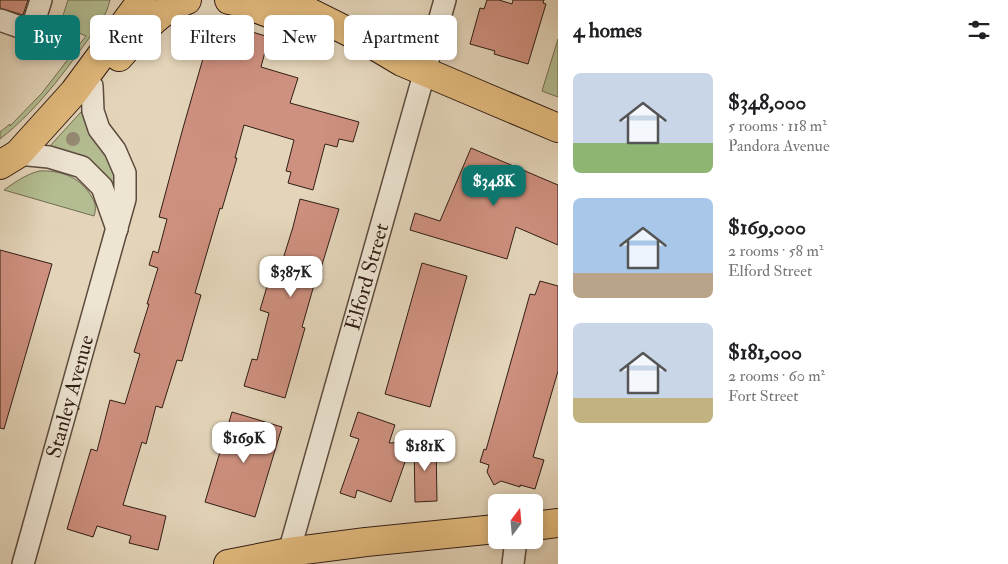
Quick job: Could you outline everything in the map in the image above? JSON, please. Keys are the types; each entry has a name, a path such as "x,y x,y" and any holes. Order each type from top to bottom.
{"main road":[{"path":"118,15 121,0"},
{"path":"131,15 142,0"},
{"path":"17,153 92,86 152,22 170,8 186,0"},
{"path":"229,0 239,2 413,67 558,128"},
{"path":"280,0 303,9 365,40 413,67"},
{"path":"17,153 74,92 98,60"},
{"path":"543,525 558,523"},
{"path":"228,564 289,552 488,530"}],"street":[{"path":"0,20 31,31 41,0"},
{"name":"Elford Street","path":"289,552 413,67 445,0"},
{"name":"Stanley Avenue","path":"23,564 126,199 125,173 114,150 99,129 92,111 92,86"},
{"path":"17,153 48,157 82,168 102,187 117,229"},
{"path":"513,564 515,549"}],"green space":[{"path":"68,0 110,0 104,15 90,15 90,37 80,51 80,44 86,36 80,33 80,15 63,15"},
{"path":"558,39 558,97 542,91"},
{"path":"67,60 73,60 43,98 0,139 0,132 10,124 10,126 42,93"},
{"path":"83,112 107,155 116,175 118,199 49,147"},
{"path":"39,171 68,175 80,183 90,194 94,202 94,216 4,190"}],"building":[{"path":"0,0 28,0 23,15 0,8"},
{"path":"487,0 499,0 512,4 513,0 544,0 543,3 546,4 528,64 494,54 495,51 470,44 480,8 484,9"},
{"path":"254,33 264,36 264,56 261,67 298,78 290,103 359,122 353,142 339,139 337,147 325,144 313,190 288,183 291,172 286,171 294,140 244,125 235,158 237,158 195,293 201,295 182,361 177,360 162,408 156,406 146,444 142,442 123,505 166,516 158,550 129,543 131,536 97,526 93,537 67,529 91,449 97,451 110,400 125,404 140,354 134,352 158,268 149,265 153,251 158,253 167,219 159,217 203,60 254,60"},
{"path":"471,148 558,185 558,245 516,227 507,259 410,230 415,213 440,221"},
{"path":"300,199 339,209 302,327 305,328 285,398 244,386 252,359 257,360 269,313 260,310 271,273 278,275"},
{"path":"0,250 52,264 4,429 0,428"},
{"path":"422,263 467,276 430,407 385,394"},
{"path":"540,281 558,286 558,371 533,457 544,460 535,489 501,481 494,485 487,472 489,465 480,462 484,449 486,450 530,294 535,295"},
{"path":"232,412 282,427 255,517 205,502"},
{"path":"358,412 395,425 389,443 412,442 391,502 357,490 355,498 340,493 359,439 350,436"},
{"path":"414,442 436,442 437,501 415,502"}]}
